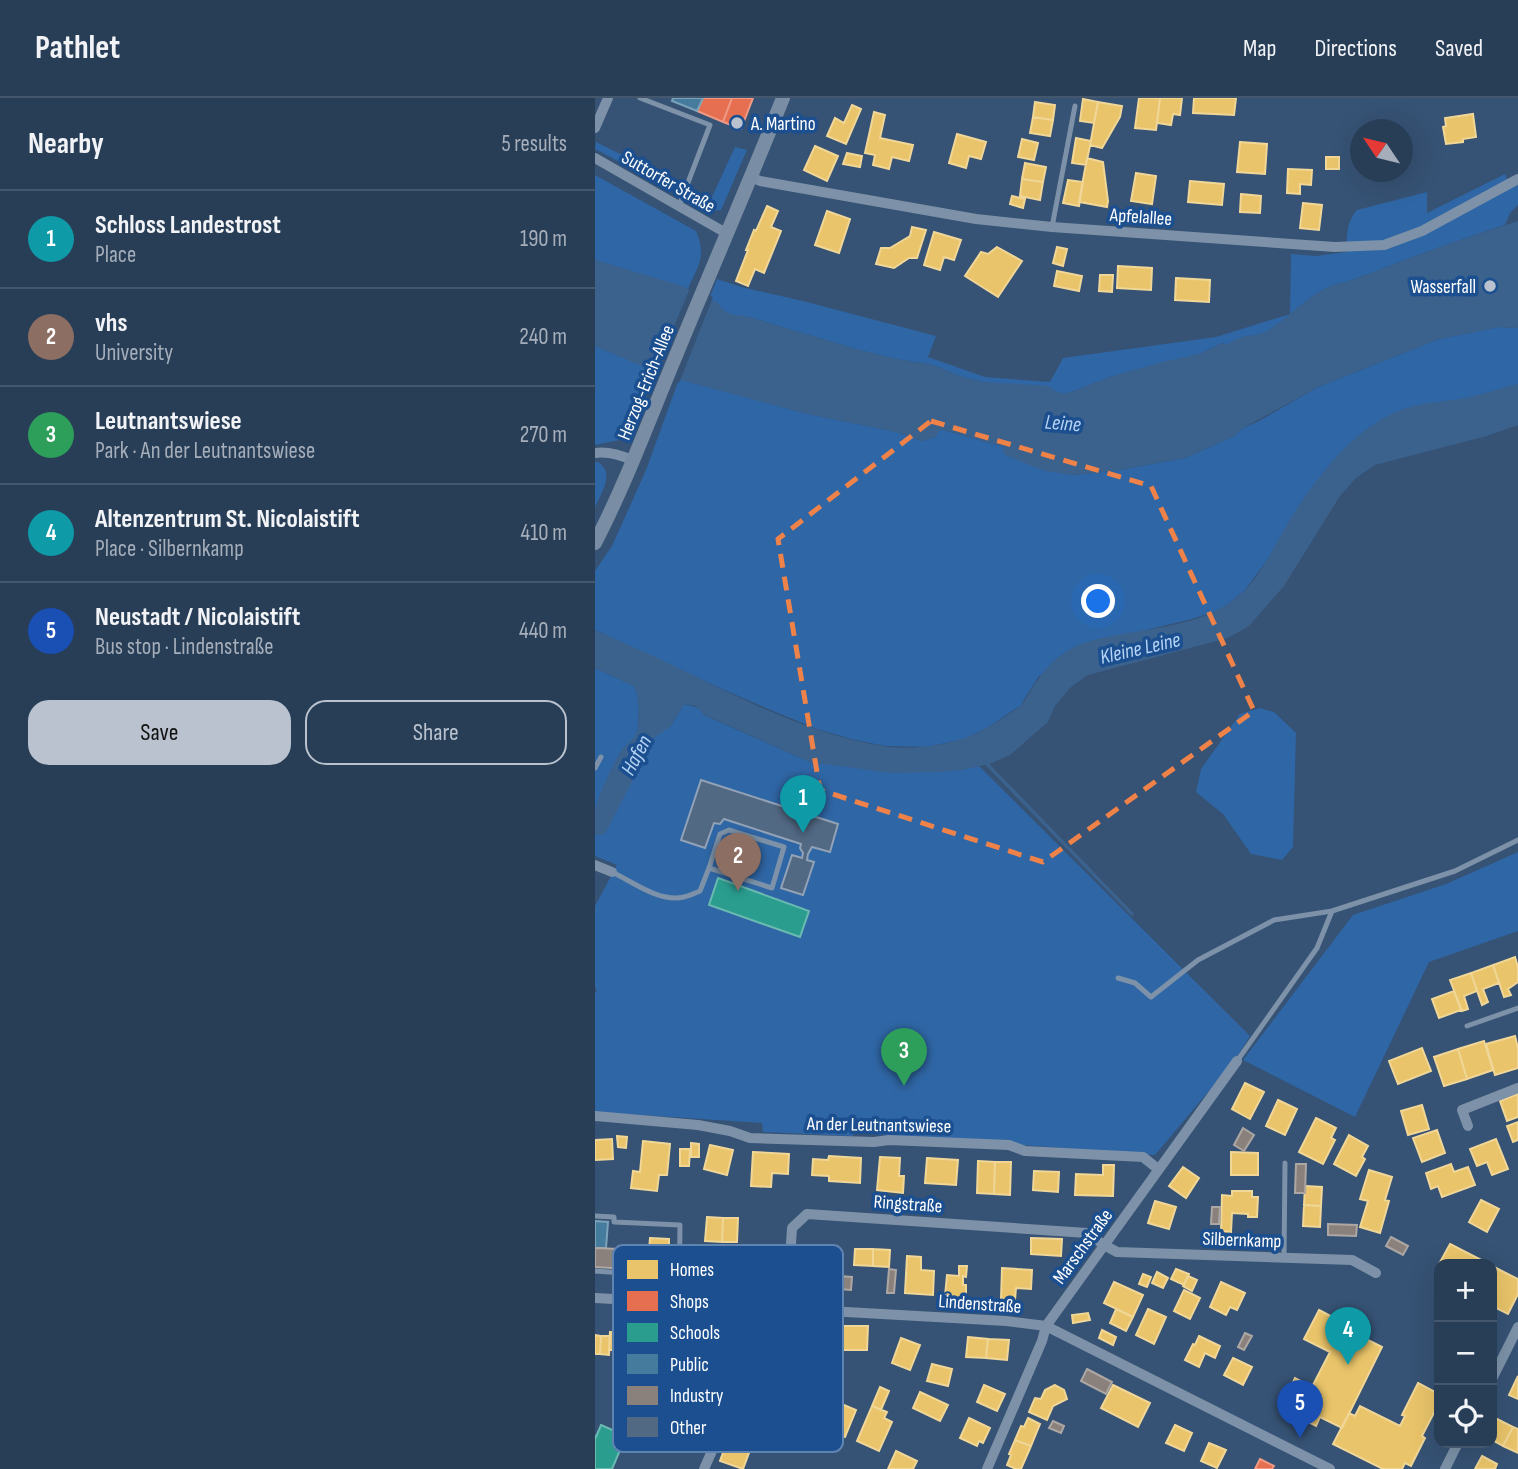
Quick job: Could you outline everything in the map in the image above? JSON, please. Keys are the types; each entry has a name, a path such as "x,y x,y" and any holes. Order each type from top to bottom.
{"main road":[{"name":"Herzog-Erich-Allee","path":"595,543 634,461 783,98"}],"street":[{"path":"595,128 608,98"},
{"name":"Suttorfer Straße","path":"595,158 726,233"},
{"name":"Apfelallee","path":"751,177 760,181 976,219 1335,247 1384,245 1422,230 1518,179"},
{"path":"595,453 621,455 634,461"},
{"path":"595,865 612,872"},
{"name":"Marschstraße","path":"991,1468 1046,1326 1237,1061"},
{"path":"1468,1126 1462,1110 1518,1088"},
{"name":"An der Leutnantswiese","path":"595,1116 698,1125 750,1138 1009,1145 1025,1151 1143,1157 1158,1169"},
{"name":"Ringstraße","path":"791,1245 792,1228 807,1214 1087,1233 1104,1245"},
{"name":"Silbernkamp","path":"1104,1245 1117,1252 1352,1260 1376,1273"},
{"name":"Lindenstraße","path":"595,1298 613,1299"},
{"name":"Lindenstraße","path":"843,1312 1006,1321 1046,1326 1330,1469"},
{"path":"1497,1369 1518,1327"},
{"path":"1445,1469 1456,1448"},
{"path":"704,1469 712,1452"}],"lane":[{"path":"640,98 710,125 679,206"},
{"path":"1052,227 1075,106"},
{"path":"595,768 601,757"},
{"path":"612,872 657,894 683,897 700,891 720,834 729,830 784,847 772,888 709,868"},
{"path":"1118,978 1135,983 1151,997 1198,960 1274,920 1332,911 1455,871 1518,840"},
{"path":"1237,1061 1317,948 1332,911"},
{"path":"1467,1026 1518,1008"},
{"path":"1284,1258 1285,1163"},
{"path":"595,1216 614,1217 614,1222 680,1225 680,1245"},
{"path":"595,1271 613,1272"}],"highlighted area":[{"path":"931,421 1151,486 1254,711 1043,862 820,790 778,539"}],"shaded area":[{"path":"596,142 681,184 677,192 595,149"},
{"path":"735,147 747,150 721,210 712,211 690,199 695,191 711,199"},
{"path":"1505,174 1510,185 1518,182 1518,205 1510,213 1505,225 1325,289 1278,324 1263,333 1239,338 1228,345 1222,343 1200,354 1110,377 1069,393 962,377 933,365 859,350 749,317 732,315 709,299 717,279 936,336 928,357 985,377 1050,382 1063,358 1216,337 1290,314 1291,254 1316,256 1346,252 1349,225 1357,210 1427,192 1427,213"},
{"path":"595,175 696,231 701,254 688,289 595,260"},
{"path":"1499,327 1518,328 1518,384 1481,395 1296,511 1268,559 1244,591 1222,609 1142,631 1039,676 1020,706 964,739 927,747 885,746 817,729 722,689 595,630 595,571 612,546 646,470 679,379 808,414 897,432 922,441 935,437 940,429 1004,447 1072,475 1113,471 1185,458 1234,436 1243,428 1318,387 1439,339"},
{"path":"595,346 653,370 632,423 620,440 595,445"},
{"path":"595,462 603,466 606,477 604,489 595,507"},
{"path":"595,668 634,686 639,711 638,727 670,727 684,704 700,709 704,715 810,762 961,770 979,766 1250,1036 1235,1060 1155,1155 874,1134 873,1128 854,1127 853,1136 763,1132 762,1123 595,1112 595,906 617,865 595,856"},
{"path":"1260,708 1274,712 1296,733 1293,847 1282,860 1251,854 1223,814 1196,792 1201,769 1240,714"},
{"path":"1518,852 1518,931 1429,962 1355,1117 1243,1060 1353,915 1446,884"}],"water":[{"name":"Leine","path":"1518,221 1518,328 1499,327 1439,339 1318,387 1243,428 1234,436 1185,458 1113,471 1072,475 1045,471 1005,455 1004,447 941,429 935,437 922,441 897,432 808,414 692,383 649,369 595,346 595,260 682,286 718,303 730,314 749,317 859,350 933,365 983,382 1049,386 1060,393 1069,393 1110,377 1200,354 1222,343 1228,345 1242,337 1265,332 1324,289"},
{"path":"1518,384 1518,425 1487,436 1375,465 1356,478 1340,496 1284,586 1249,626 1228,638 1088,675 1071,687 1055,706 1048,722 1010,755 989,764 939,772 891,773 810,762 703,714 696,706 684,704 670,727 655,737 606,832 595,835 595,812 599,798 621,751 636,734 639,717 638,697 634,686 595,668 595,630 750,702 828,733 894,747 921,747 960,740 983,730 1017,709 1050,665 1076,646 1188,621 1227,605 1251,583 1317,480 1355,439 1384,418 1415,406 1460,399"}],"pier":[{"path":"691,286 713,297 679,383 654,374"}],"building: Homes":[{"path":"1139,98 1160,98 1156,130 1135,128"},
{"path":"1160,98 1182,98 1180,115 1173,114 1171,125 1157,123"},
{"path":"1194,98 1236,98 1234,115 1193,113"},
{"path":"1083,99 1098,102 1094,123 1080,121"},
{"path":"1035,102 1055,105 1053,120 1033,117"},
{"path":"1098,102 1122,106 1120,117 1102,148 1090,145"},
{"path":"852,105 861,109 846,144 827,136 835,118 844,123"},
{"path":"874,112 885,115 880,138 913,145 909,161 892,157 889,169 873,165 875,155 865,153"},
{"path":"1473,114 1476,137 1446,144 1443,127 1446,126 1445,118"},
{"path":"1033,117 1053,120 1050,136 1030,133"},
{"path":"957,134 986,142 981,159 969,156 966,168 949,163"},
{"path":"1076,138 1091,141 1086,165 1072,163"},
{"path":"1022,139 1038,143 1034,160 1018,157"},
{"path":"1240,142 1267,144 1265,174 1237,172"},
{"path":"815,146 838,156 827,181 804,170"},
{"path":"847,153 862,156 860,167 843,164"},
{"path":"1326,157 1339,157 1339,169 1326,169"},
{"path":"1087,158 1103,162 1107,207 1079,202"},
{"path":"1025,163 1046,167 1043,182 1022,179"},
{"path":"1288,169 1312,170 1311,185 1300,184 1300,194 1287,193"},
{"path":"1136,173 1156,176 1152,204 1131,201"},
{"path":"1022,179 1043,182 1040,200 1020,196"},
{"path":"1068,180 1083,182 1079,206 1063,203"},
{"path":"1190,181 1224,184 1222,205 1188,202"},
{"path":"1241,194 1261,196 1260,213 1240,212"},
{"path":"1012,196 1025,199 1023,208 1010,204"},
{"path":"1303,203 1322,205 1319,230 1300,228"},
{"path":"767,206 778,211 771,227 781,231 764,273 755,269 748,286 736,281 754,230 756,231"},
{"path":"827,211 850,219 839,253 815,245"},
{"path":"912,227 926,230 917,258 909,258 894,268 876,264 881,248 890,248 910,236"},
{"path":"934,232 961,240 954,260 944,257 940,270 924,265"},
{"path":"997,247 1022,261 998,297 965,276 981,252 988,254"},
{"path":"1057,247 1067,249 1063,266 1053,263"},
{"path":"1118,266 1152,268 1151,290 1117,288"},
{"path":"1057,271 1082,276 1079,291 1054,286"},
{"path":"1100,275 1113,275 1112,292 1099,291"},
{"path":"1176,278 1210,280 1209,302 1175,300"},
{"path":"1515,957 1518,982 1508,989 1511,995 1504,997 1493,965"},
{"path":"1493,965 1499,983 1483,989 1488,1002 1482,1005 1471,973"},
{"path":"1471,973 1477,991 1464,996 1468,1009 1462,1011 1450,980"},
{"path":"1454,991 1461,1010 1439,1018 1432,999"},
{"path":"1515,1036 1518,1068 1495,1075 1486,1044"},
{"path":"1484,1041 1493,1070 1467,1079 1458,1049"},
{"path":"1422,1048 1431,1071 1398,1084 1389,1061"},
{"path":"1458,1049 1467,1079 1444,1086 1434,1057"},
{"path":"1245,1083 1264,1092 1250,1119 1232,1109"},
{"path":"1518,1094 1518,1117 1507,1121 1500,1101"},
{"path":"1278,1100 1297,1109 1285,1135 1266,1126"},
{"path":"1422,1105 1429,1129 1408,1135 1401,1111"},
{"path":"1316,1118 1336,1128 1331,1138 1335,1140 1323,1164 1299,1152"},
{"path":"1518,1122 1518,1140 1513,1142 1507,1126"},
{"path":"1437,1130 1445,1153 1422,1162 1413,1138"},
{"path":"1349,1135 1368,1146 1356,1176 1334,1164"},
{"path":"617,1136 627,1137 626,1148 618,1147"},
{"path":"612,1139 613,1159 595,1160 595,1140"},
{"path":"1496,1139 1508,1169 1492,1175 1487,1162 1477,1166 1470,1149"},
{"path":"643,1141 670,1144 667,1175 659,1175 657,1191 631,1188 633,1171 640,1172"},
{"path":"691,1143 699,1144 699,1157 691,1157"},
{"path":"710,1145 733,1150 727,1175 704,1169"},
{"path":"680,1149 690,1149 689,1166 680,1166"},
{"path":"753,1152 789,1154 788,1174 772,1173 771,1187 751,1186"},
{"path":"1231,1152 1258,1153 1258,1175 1231,1175"},
{"path":"829,1156 861,1158 860,1183 829,1181 829,1176 812,1175 813,1159 828,1160"},
{"path":"880,1157 900,1158 899,1176 904,1176 903,1193 877,1190"},
{"path":"927,1158 958,1160 956,1185 925,1183"},
{"path":"978,1161 995,1162 994,1194 977,1193"},
{"path":"995,1162 1011,1162 1010,1195 994,1194"},
{"path":"1451,1164 1454,1172 1468,1167 1475,1185 1442,1197 1438,1186 1431,1189 1426,1173"},
{"path":"1103,1165 1114,1165 1113,1196 1075,1195 1076,1174 1103,1175"},
{"path":"1183,1167 1199,1178 1186,1198 1169,1186"},
{"path":"1369,1170 1392,1177 1380,1233 1360,1227 1368,1201 1360,1199"},
{"path":"1034,1171 1059,1172 1058,1192 1033,1190"},
{"path":"1305,1186 1322,1187 1321,1206 1304,1205"},
{"path":"1232,1191 1252,1191 1252,1197 1258,1197 1257,1217 1232,1213 1231,1232 1221,1231 1222,1195 1232,1196"},
{"path":"1481,1200 1499,1209 1487,1232 1469,1222"},
{"path":"1155,1201 1176,1207 1169,1229 1148,1223"},
{"path":"1304,1205 1321,1206 1320,1227 1303,1226"},
{"path":"707,1217 723,1218 722,1242 705,1241"},
{"path":"723,1218 738,1218 737,1242 722,1242"},
{"path":"650,1238 669,1239 669,1245 649,1245"},
{"path":"1031,1238 1062,1239 1061,1256 1031,1254"},
{"path":"1450,1244 1479,1259 1442,1259"},
{"path":"855,1249 873,1249 873,1266 854,1265"},
{"path":"873,1249 890,1250 889,1267 873,1266"},
{"path":"907,1256 921,1257 921,1270 934,1271 933,1295 905,1293"},
{"path":"959,1266 967,1266 966,1277 963,1276 966,1298 945,1296 947,1275 959,1276"},
{"path":"1002,1268 1032,1270 1031,1289 1016,1288 1015,1300 1001,1299"},
{"path":"1497,1268 1518,1279 1518,1294 1508,1314 1497,1308"},
{"path":"1176,1269 1189,1274 1184,1285 1171,1279"},
{"path":"1157,1272 1168,1278 1163,1288 1152,1283"},
{"path":"1143,1274 1151,1277 1147,1287 1139,1284"},
{"path":"1188,1276 1197,1280 1192,1291 1183,1286"},
{"path":"1114,1282 1143,1295 1133,1317 1104,1303"},
{"path":"1221,1282 1245,1293 1237,1310 1230,1307 1226,1315 1210,1307"},
{"path":"1184,1290 1200,1298 1190,1319 1174,1311"},
{"path":"1116,1309 1133,1317 1126,1331 1110,1323"},
{"path":"1148,1309 1166,1317 1154,1344 1136,1335"},
{"path":"1319,1310 1342,1322 1340,1326 1382,1347 1342,1428 1320,1417 1316,1426 1280,1408 1295,1378 1312,1387 1330,1352 1304,1339"},
{"path":"1088,1313 1090,1320 1073,1323 1072,1315"},
{"path":"843,1326 868,1326 867,1350 843,1350"},
{"path":"1102,1330 1116,1337 1113,1345 1099,1338"},
{"path":"610,1332 613,1332 613,1350 609,1350"},
{"path":"595,1335 601,1336 600,1354 595,1354"},
{"path":"601,1336 610,1336 609,1355 600,1354"},
{"path":"1199,1336 1220,1346 1215,1358 1205,1353 1199,1367 1185,1360"},
{"path":"968,1337 988,1339 986,1358 966,1357"},
{"path":"901,1338 920,1345 910,1370 892,1363"},
{"path":"988,1339 1009,1340 1007,1360 986,1358"},
{"path":"1233,1358 1252,1367 1243,1385 1224,1375"},
{"path":"932,1364 952,1369 948,1386 927,1381"},
{"path":"1518,1376 1518,1399 1509,1395"},
{"path":"1418,1383 1434,1391 1434,1413 1411,1466 1405,1463 1402,1469 1383,1469 1333,1444 1349,1413 1355,1416 1360,1406 1400,1426 1405,1416 1402,1415"},
{"path":"984,1385 1005,1394 997,1411 977,1402"},
{"path":"1055,1385 1064,1390 1067,1399 1053,1406 1047,1420 1029,1412 1035,1398 1041,1399 1045,1390"},
{"path":"1113,1385 1150,1403 1138,1427 1101,1408"},
{"path":"880,1387 889,1391 881,1410 872,1406"},
{"path":"920,1392 948,1405 940,1421 913,1408"},
{"path":"843,1405 856,1410 845,1437 843,1436"},
{"path":"872,1406 887,1412 884,1418 892,1422 879,1451 857,1441"},
{"path":"969,1418 990,1428 983,1443 979,1441 977,1446 960,1438"},
{"path":"1028,1418 1040,1424 1031,1446 1015,1440"},
{"path":"1497,1419 1513,1427 1503,1446 1497,1443"},
{"path":"1175,1425 1192,1433 1184,1451 1166,1443"},
{"path":"1513,1427 1518,1429 1518,1453 1503,1446"},
{"path":"1015,1440 1031,1446 1021,1469 1007,1465"},
{"path":"1209,1443 1226,1450 1217,1468 1201,1461"},
{"path":"896,1451 917,1461 913,1469 888,1469"},
{"path":"723,1452 749,1452 743,1469 720,1461"},
{"path":"1482,1456 1497,1464 1495,1469 1475,1469"}],"building: Shops":[{"path":"703,98 732,98 723,122 697,111"},
{"path":"732,98 753,98 741,129 723,122"},
{"path":"1260,1459 1274,1466 1272,1469 1255,1469"}],"building: Schools":[{"path":"718,878 809,911 800,937 709,905"},
{"path":"601,1425 613,1430 613,1452 619,1452 612,1469 595,1469 596,1437"}],"building: Public":[{"path":"673,98 703,98 697,111 672,101"},
{"path":"595,1221 608,1222 606,1248 595,1248"}],"building: Industry":[{"path":"1243,1128 1254,1135 1244,1151 1234,1145"},
{"path":"1296,1164 1306,1164 1305,1193 1295,1193"},
{"path":"1212,1207 1220,1207 1219,1224 1211,1224"},
{"path":"1328,1224 1357,1225 1356,1236 1328,1235"},
{"path":"1391,1237 1408,1246 1403,1255 1386,1246"},
{"path":"595,1248 613,1249 613,1268 595,1267"},
{"path":"889,1269 896,1270 894,1293 887,1293"},
{"path":"843,1276 852,1277 851,1290 843,1289"},
{"path":"1245,1333 1252,1336 1244,1350 1238,1347"},
{"path":"1087,1369 1112,1382 1106,1394 1081,1381"},
{"path":"1053,1421 1064,1426 1061,1433 1049,1428"}],"building: Other":[{"path":"701,780 838,824 830,852 812,847 808,854 807,860 814,862 803,895 781,888 792,855 802,858 801,844 724,819 720,824 714,823 705,848 681,840"}],"waterway":[{"path":"985,762 1132,914"}],"place":[{"name":"A. Martino","path":"737,123"},
{"name":"Wasserfall","path":"1490,286"},
{"name":"Schloss Landestrost","path":"803,833"},
{"name":"vhs","path":"738,891"},
{"name":"Leutnantswiese","path":"904,1086"},
{"name":"Altenzentrum St. Nicolaistift","path":"1348,1365"},
{"name":"Neustadt / Nicolaistift","path":"1300,1438"}],"water label":[{"name":"Kleine Leine","path":"1140,648"},
{"name":"Hafen","path":"636,755"}]}
